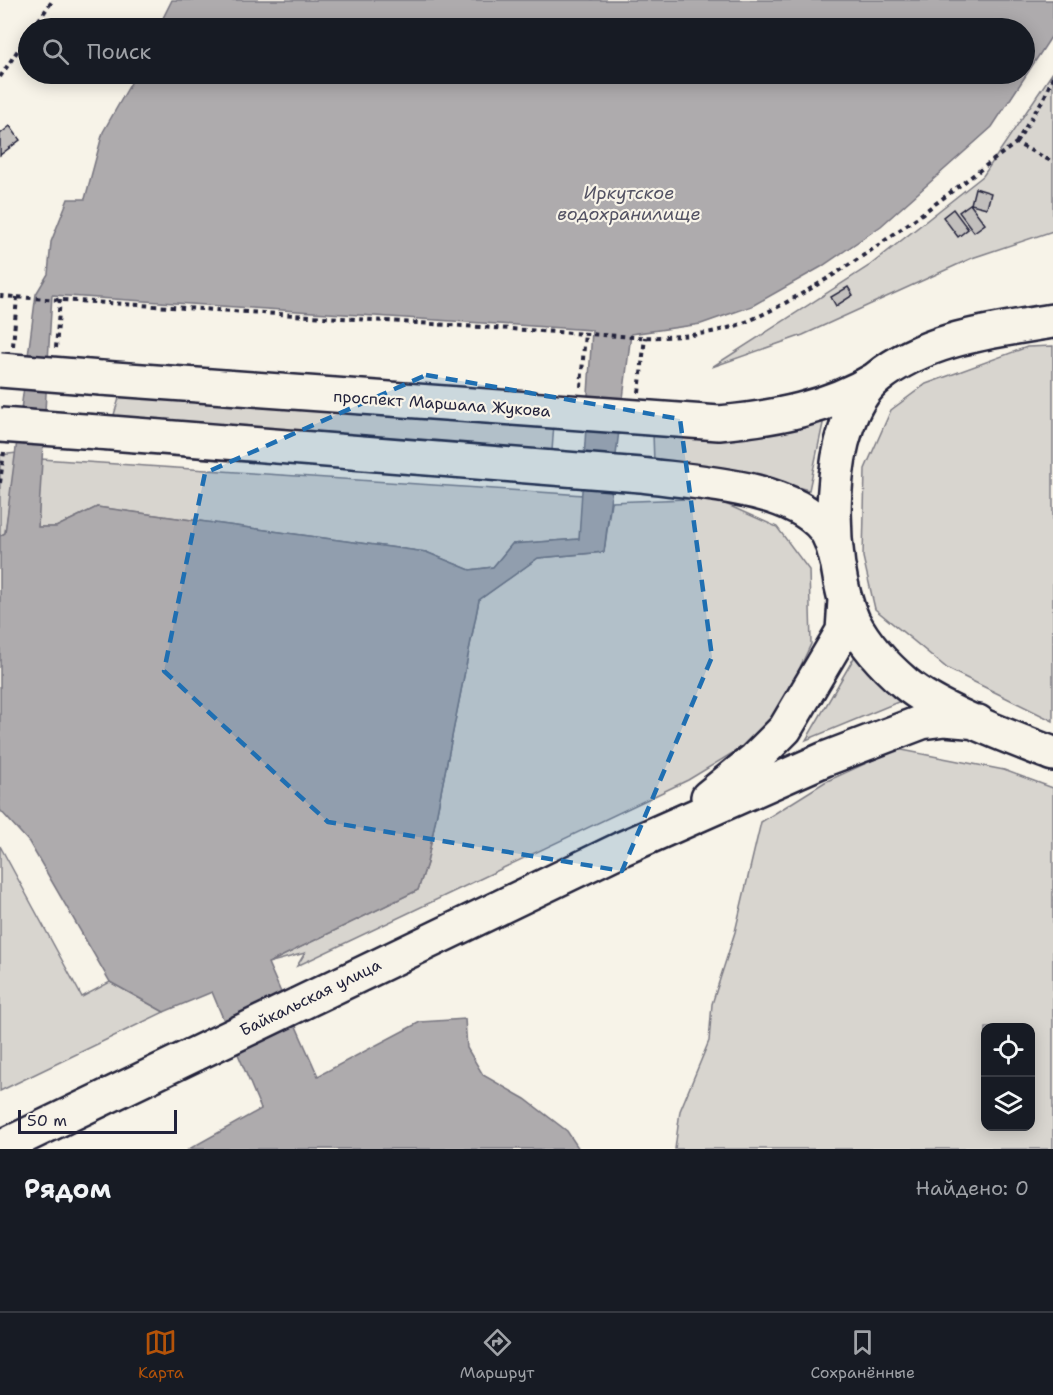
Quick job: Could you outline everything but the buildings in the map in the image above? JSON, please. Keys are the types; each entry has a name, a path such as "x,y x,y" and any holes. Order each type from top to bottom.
{"main road":[{"name":"проспект Маршала Жукова","path":"0,370 553,411 644,407 719,423 761,418 828,403 876,379 912,357 944,343 1053,321"},
{"path":"837,562 834,493 840,457 856,407 876,379"},
{"path":"0,425 641,475 758,493 809,515 825,529 831,540 845,600 867,643 905,683 929,699 1053,754"},
{"path":"621,849 701,802 776,740 807,696 843,631 845,600"},
{"path":"621,849 825,759 904,727 934,719 978,722"},
{"name":"Байкальская улица","path":"0,1148 206,1046 621,849"}],"path":[{"path":"40,18 53,0"},
{"path":"0,76 18,50"},
{"path":"0,296 634,337 699,333 737,325 781,306 846,268 1016,143 1045,96 1053,76"},
{"path":"1016,143 1053,162"},
{"path":"55,358 58,299"},
{"path":"581,391 587,333"},
{"path":"644,407 645,337"}],"highlighted area":[{"path":"426,375 680,419 712,657 622,871 328,822 164,671 205,473"}],"shaded area":[{"path":"1053,72 1053,231 972,258 803,335 712,367 869,266 983,176"},
{"path":"1053,346 1053,721 948,669 875,609 863,557 865,469 891,410 926,384 1027,347"},
{"path":"120,395 554,423 552,451 113,418"},
{"path":"825,414 809,490 732,471 654,463 653,433"},
{"path":"17,453 5,533 0,536 0,455"},
{"path":"41,459 583,495 580,539 512,544 493,567 470,570 426,552 97,507 56,527 38,527"},
{"path":"712,498 777,527 809,570 811,644 779,712 759,737 688,780 297,966 305,953 268,963 418,890 427,863 479,600 538,558 604,552 611,502"},
{"path":"855,656 903,700 806,740"},
{"path":"897,749 1004,770 1053,788 1053,1149 675,1149 680,1111 709,1041 712,1004 735,932 761,822 825,782"},
{"path":"0,846 82,997 110,982 164,1012 0,1091"}],"water":[{"path":"172,0 1053,0 1053,34 1035,61 1035,18 163,18"},
{"name":"Иркутское водохранилище","path":"130,84 1020,84 992,127 881,226 821,267 752,306 701,324 631,334 604,552 538,558 479,600 427,863 418,890 268,963 318,1076 420,1022 465,1019 467,1048 483,1075 525,1099 567,1131 579,1149 189,1149 261,1109 212,992 164,1012 110,982 29,842 0,810 0,536 5,533 36,294 48,274 51,242 68,199 85,199 103,132","holes":["52,295 592,330 579,539 512,544 493,567 470,570 426,552 97,507 56,527 38,527"]}]}
